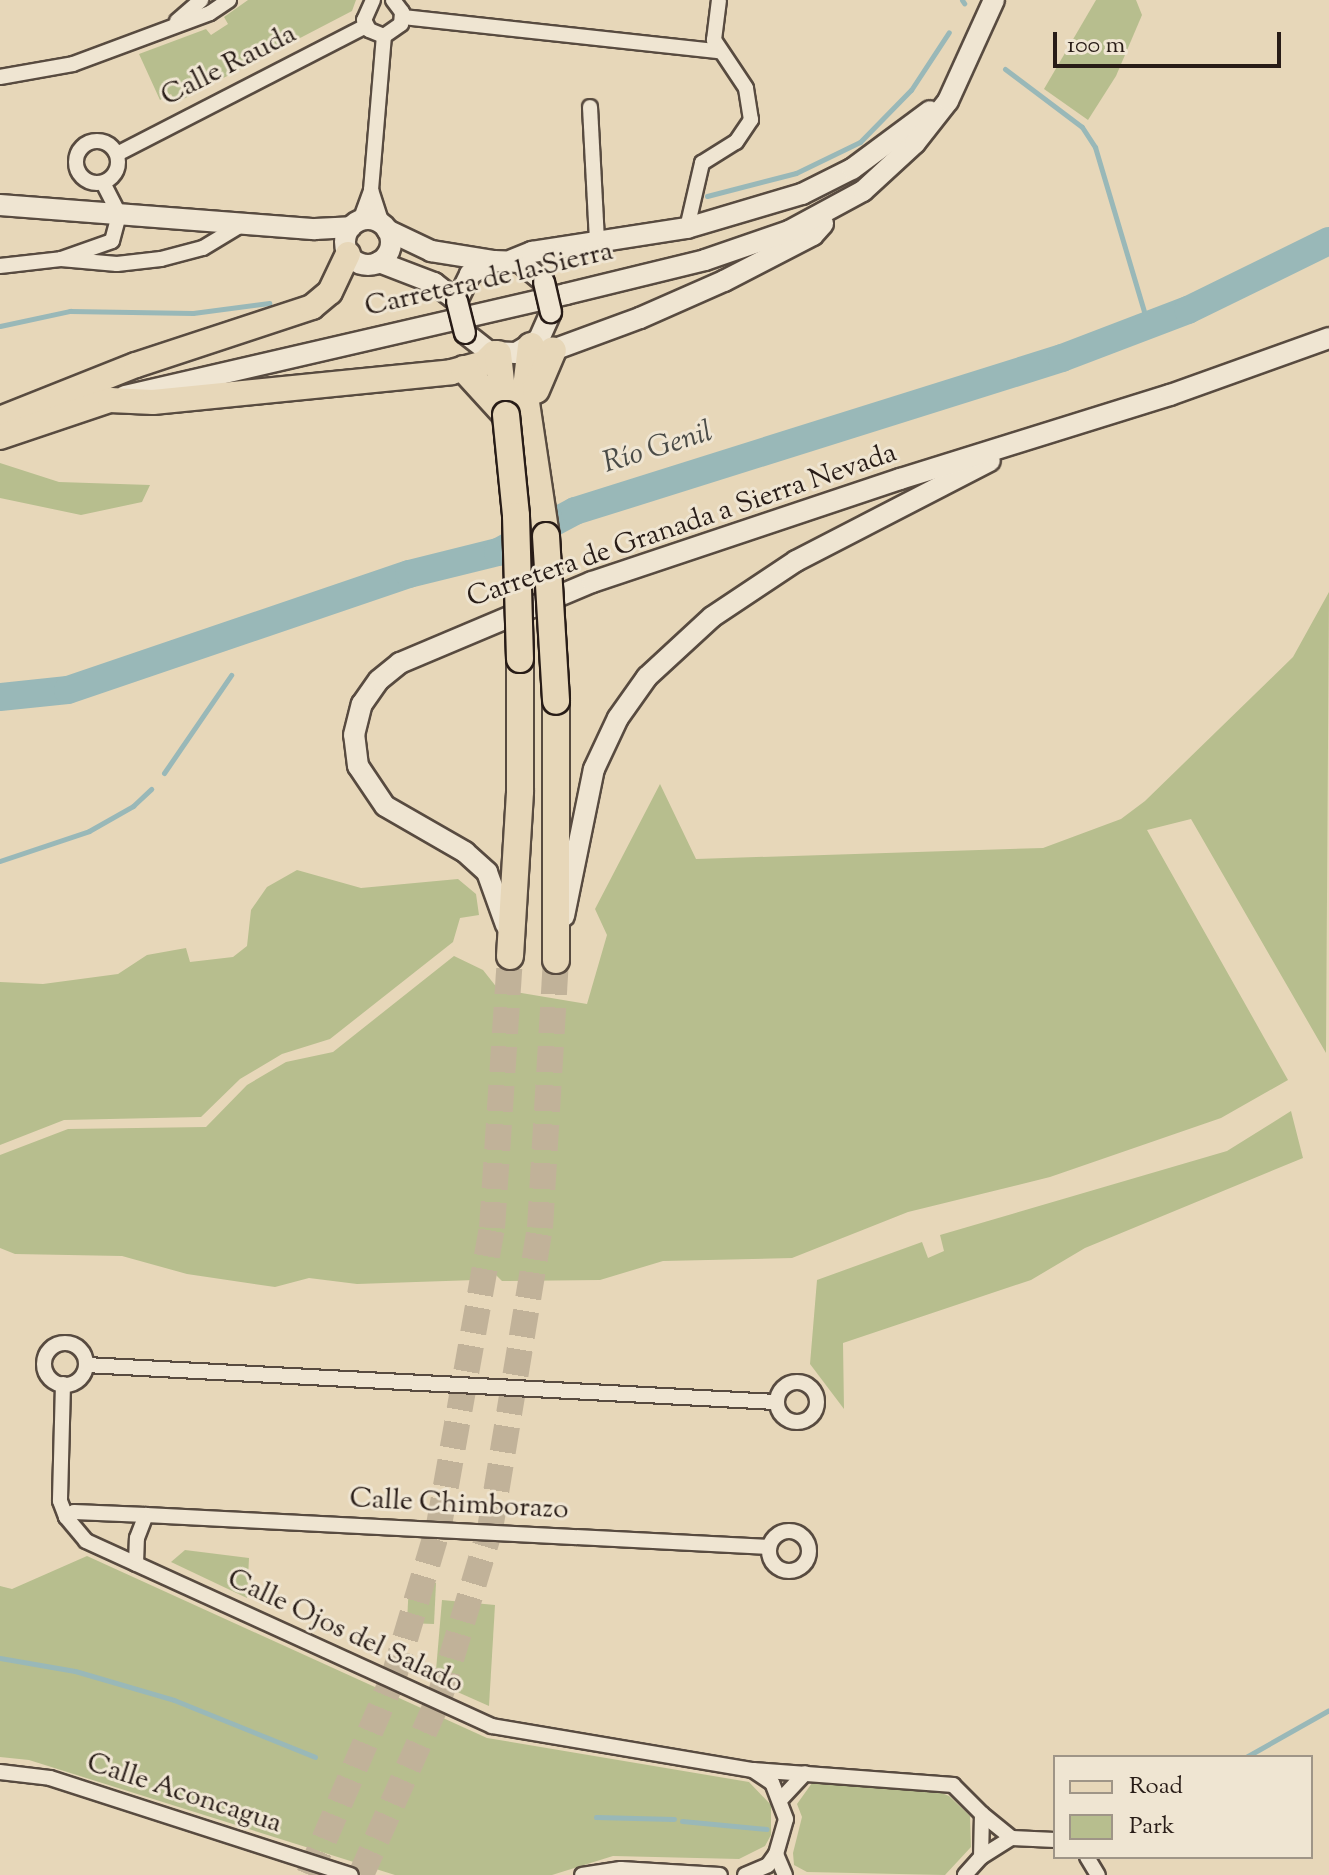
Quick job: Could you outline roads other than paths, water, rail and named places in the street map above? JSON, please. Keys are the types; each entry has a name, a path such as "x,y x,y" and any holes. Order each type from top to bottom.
{"highway":[{"path":"510,956 521,706 516,516 522,413 539,347"},
{"path":"496,353 522,413 546,536 556,701 556,960"},
{"path":"464,369 522,413"}],"main road":[{"path":"0,419 136,365 305,311 330,292 347,251"},
{"path":"110,400 153,402 464,369 484,363 496,353"},
{"name":"Carretera de la Sierra","path":"0,437 110,400"}],"street":[{"path":"173,24 201,0"},
{"path":"0,77 73,64 173,24 210,13 229,0"},
{"path":"373,0 364,14 366,26 384,36"},
{"path":"393,0 403,17"},
{"path":"687,228 702,163 736,142 751,120 746,88 717,51 719,0"},
{"name":"Carretera de la Sierra","path":"110,400 705,260 789,231 844,203 890,169 948,101 994,0"},
{"path":"384,36 394,32 403,17"},
{"path":"403,17 717,51"},
{"name":"Calle Rauda","path":"117,154 366,26"},
{"path":"347,251 355,224 371,190 384,36"},
{"path":"844,203 813,235 724,281 539,347 496,353 465,333 457,301 470,274 503,261 687,228 802,194 852,169 948,101"},
{"path":"590,107 597,242"},
{"path":"61,259 112,241 119,214 103,183 83,178 77,167 79,152 96,141 117,154 117,169 103,183"},
{"path":"371,190 390,248 379,262"},
{"path":"0,205 241,225 315,229 355,224 385,228 431,251 527,266 544,282 551,312 539,347"},
{"path":"0,266 61,259 117,264 161,259 203,248 241,225"},
{"path":"315,229 361,264 379,262 418,275 457,301"},
{"name":"Carretera de Granada a Sierra Nevada","path":"510,956 503,910 487,872 465,852 385,806 364,780 354,735 362,704 379,680 411,657 592,582 900,479 1029,441 1329,338"},
{"name":"Carretera de Granada a Sierra Nevada","path":"556,960 594,769 618,718 647,677 712,617 796,561 1029,441"},
{"path":"64,1343 77,1347 86,1365 76,1382 63,1384 46,1373 44,1360 51,1348 64,1343"},
{"path":"86,1365 777,1402"},
{"path":"63,1384 58,1487 66,1517"},
{"name":"Calle Chimborazo","path":"66,1517 74,1512 146,1515 769,1547"},
{"path":"136,1564 137,1538 146,1515"},
{"name":"Calle Ojos del Salado","path":"66,1517 86,1541 492,1726 753,1770 935,1780 968,1794 982,1814 1012,1838"},
{"path":"745,1875 768,1865 776,1854 786,1819 782,1798 772,1783 753,1770"},
{"name":"Calle Aconcagua","path":"0,1772 50,1778 351,1875"},
{"path":"782,1798 805,1773"},
{"path":"981,1857 982,1814"},
{"path":"965,1875 981,1857 1012,1838 1053,1840"},
{"path":"776,1854 785,1875"},
{"path":"582,1875 621,1869 720,1875"}],"waterway":[{"path":"707,196 796,173 860,142 911,90 949,32"},
{"path":"1005,69 1082,127 1095,147 1148,325"},
{"name":"Río Genil","path":"0,697 68,690 409,574 498,552 575,511 1062,358 1188,310 1329,241"},
{"path":"0,326 70,311 193,313 269,303"},
{"path":"164,773 231,675"},
{"path":"0,861 89,831 133,806 151,789"},
{"path":"0,1658 75,1671 174,1700 315,1757"},
{"path":"1250,1755 1329,1710"},
{"path":"596,1817 674,1819"},
{"path":"682,1821 767,1829"}],"tunnel":[{"path":"309,1875 394,1676 439,1525 492,1228 510,956"},
{"path":"361,1875 440,1696 490,1529 540,1228 556,960"}]}
